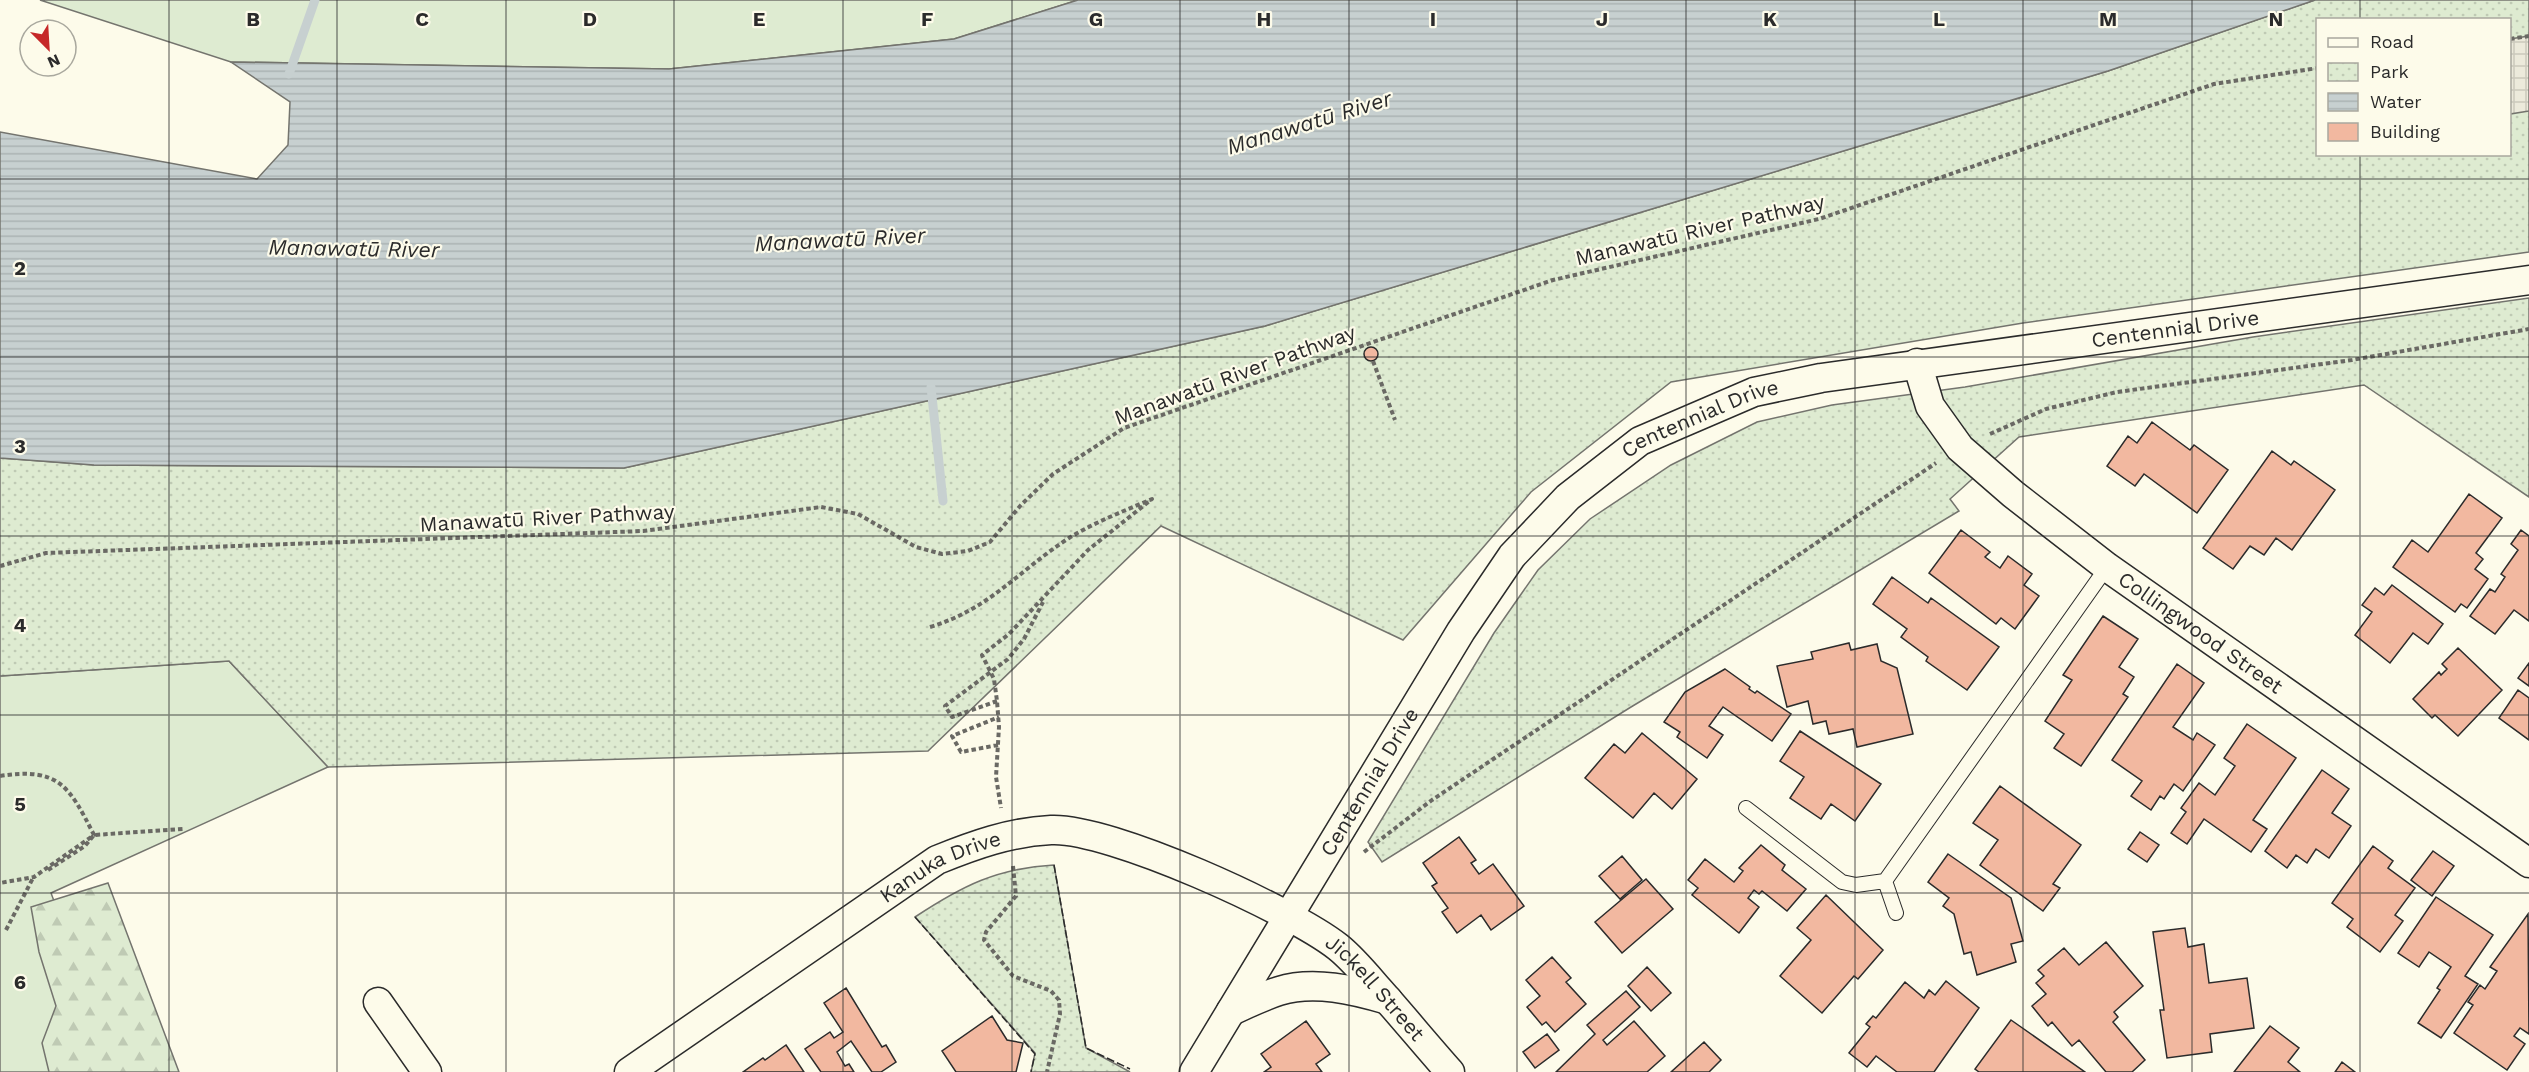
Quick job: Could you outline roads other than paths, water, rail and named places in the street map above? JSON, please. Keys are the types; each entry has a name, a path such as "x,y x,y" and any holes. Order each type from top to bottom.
{"street":[{"name":"Centennial Drive","path":"1194,1072 1461,631 1512,556 1568,497 1640,441 1754,393 1917,363 2529,280"},
{"name":"Collingwood Street","path":"1917,363 1930,406 1960,448 2013,494 2107,567 2529,863"},
{"name":"Kanuka Drive","path":"629,1072 660,1062 937,860 974,845 1004,824 1104,838 1203,876 1288,917"},
{"name":"Jickell Street","path":"1288,917 1341,948 1450,1072"},
{"path":"1231,1011 1280,990 1318,987 1353,989 1388,1000"},
{"path":"378,1002 427,1072"}],"lane":[{"path":"1746,808 1842,882 1856,885 1885,881 2107,567"},
{"path":"1885,881 1896,913"}],"water":[{"name":"Manawatū River","path":"1078,0 2315,0 2108,71 1265,326 624,468 94,465 0,458 0,132 257,179 288,145 290,102 231,62 669,69 954,39"}],"waterway":[{"path":"289,74 315,0"},
{"path":"931,387 943,501"}]}
